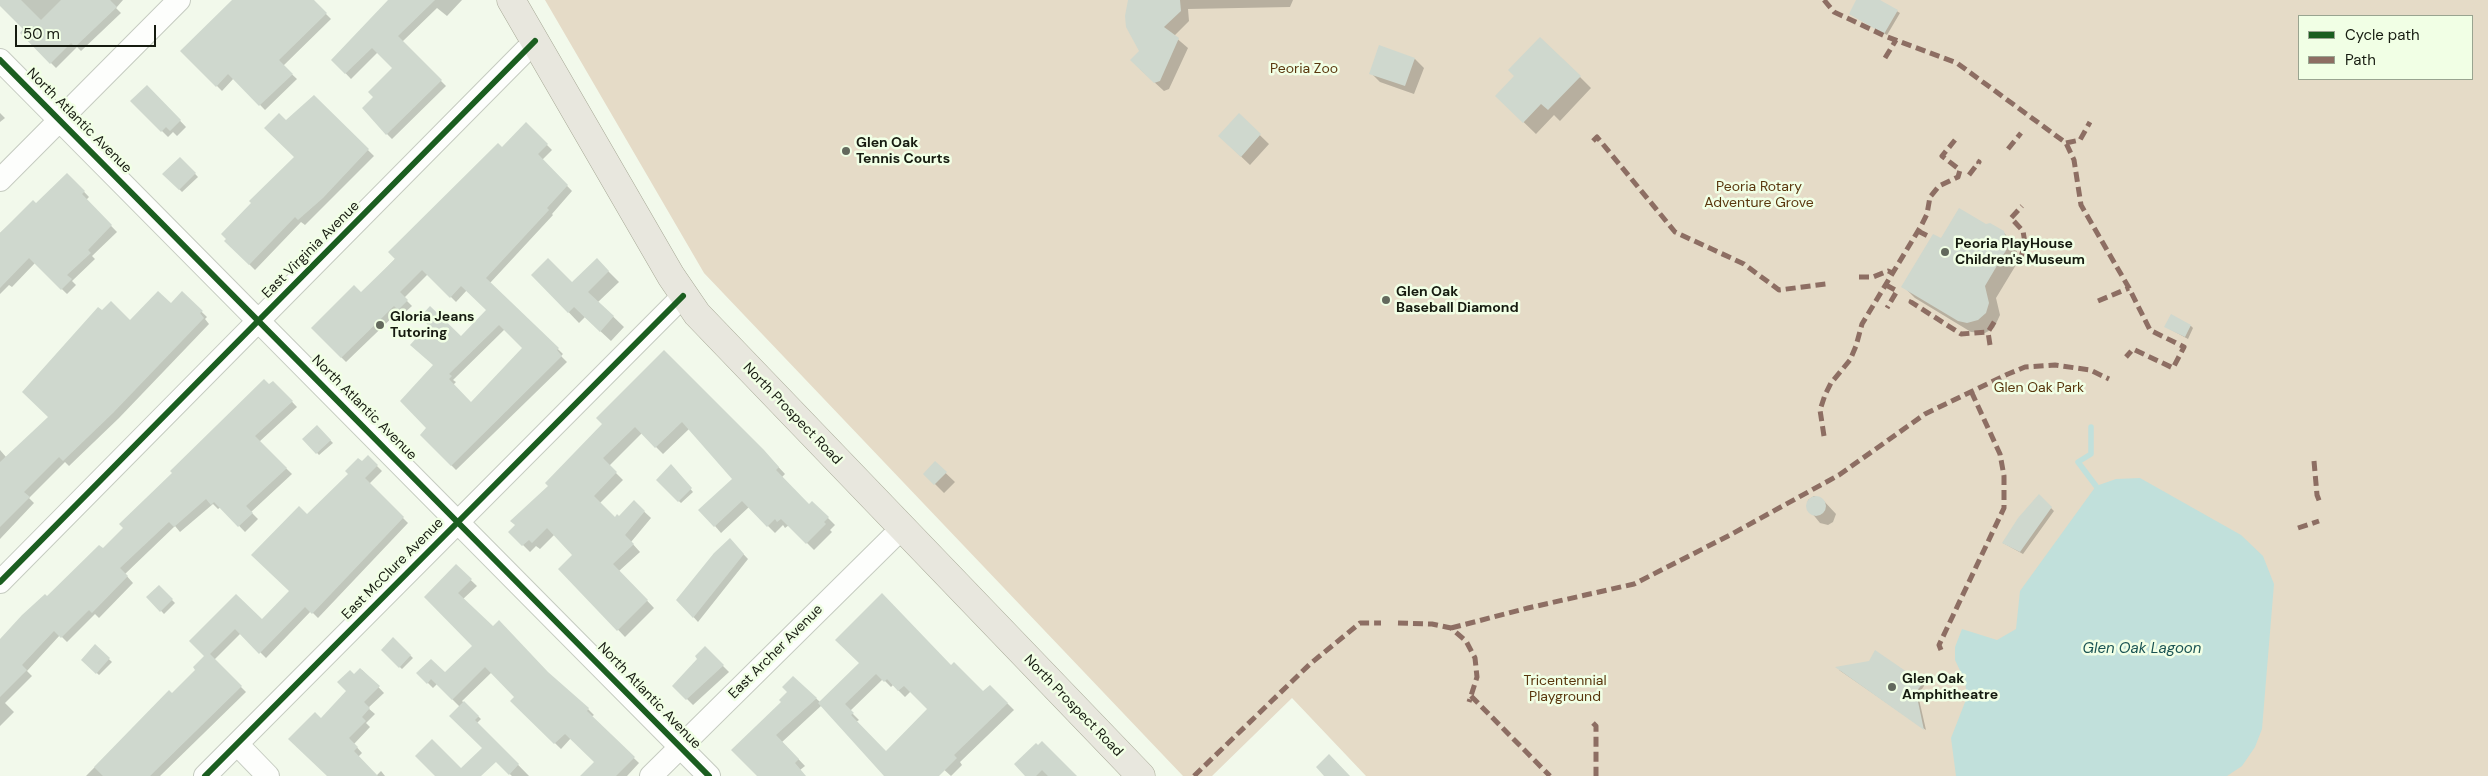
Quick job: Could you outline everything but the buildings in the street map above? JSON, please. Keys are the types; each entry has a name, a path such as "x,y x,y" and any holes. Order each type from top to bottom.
{"main road":[{"name":"North Prospect Road","path":"511,0 683,296 718,337 1141,776"}],"street":[{"path":"0,180 179,0"},
{"name":"East Virginia Avenue","path":"0,582 535,41"},
{"name":"North Atlantic Avenue","path":"0,60 260,320 709,776"},
{"name":"East McClure Avenue","path":"205,776 683,296"},
{"name":"East Archer Avenue","path":"651,776 902,528"},
{"path":"237,744 268,776"}],"green space":[{"name":"Glen Oak Park","path":"545,0 2488,0 2488,776 1366,776 1292,698 1212,776 1183,776 704,273"}],"water":[{"name":"Glen Oak Lagoon","path":"2140,478 2241,535 2263,556 2274,584 2262,729 2255,747 2242,766 2227,776 1956,776 1951,738 1967,697 1965,681 1955,660 1955,647 1962,629 1997,640 2016,629 2020,591 2096,486 2116,479"}],"waterway":[{"path":"2091,427 2091,454 2078,462 2096,486"}],"marked path":[{"path":"1824,0 1834,12 1885,36 1957,63 2066,143 2074,160 2081,205 2129,288 2150,330 2184,347 2173,368 2133,349 2126,357"},
{"path":"1885,58 1896,40"},
{"path":"2066,143 2080,140 2090,122"},
{"path":"2008,149 2021,133"},
{"path":"1593,141 1597,137 1675,232 1744,264 1779,290 1826,284"},
{"path":"1824,436 1820,410 1831,383 1850,360 1862,324 1921,226 1927,214 1930,197 1939,186 1958,177 1960,170 1942,156 1955,140"},
{"path":"1969,175 1979,162 1977,161"},
{"path":"2021,257 2025,243 2023,231 2011,218 2022,206"},
{"path":"1918,231 1928,236"},
{"path":"1859,277 1873,277 1888,271 1893,273"},
{"path":"1886,285 1897,291 1887,308"},
{"path":"2098,301 2129,288"},
{"path":"1912,300 1911,302 1961,334 1988,332"},
{"path":"1990,345 1988,332 1996,319"},
{"path":"1451,628 1634,584 1730,535 1839,475 1925,414 2025,367 2055,365 2090,370 2109,379"},
{"path":"1941,650 1939,645 2004,508 2004,476 2000,454 1971,391"},
{"path":"2314,461 2317,495 2320,503"},
{"path":"2298,528 2319,521"},
{"path":"1194,776 1310,664 1360,623 1381,623"},
{"path":"1398,623 1432,624 1451,628 1466,641 1475,658 1477,677 1469,702"},
{"path":"1471,696 1550,776"},
{"path":"1593,723 1596,726 1596,776"}],"cycle path":[{"path":"0,582 535,41"},
{"path":"0,60 709,776"},
{"path":"205,776 683,296"}],"place":[{"name":"Glen Oak Tennis Courts","path":"846,151"},
{"name":"Peoria PlayHouse Children's Museum","path":"1945,252"},
{"name":"Glen Oak Baseball Diamond","path":"1386,300"},
{"name":"Gloria Jeans Tutoring","path":"380,325"},
{"name":"Glen Oak Amphitheatre","path":"1892,687"}],"park label":[{"name":"Peoria Zoo","path":"1304,69"},
{"name":"Peoria Rotary Adventure Grove","path":"1759,196"},
{"name":"Tricentennial Playground","path":"1565,690"}]}
